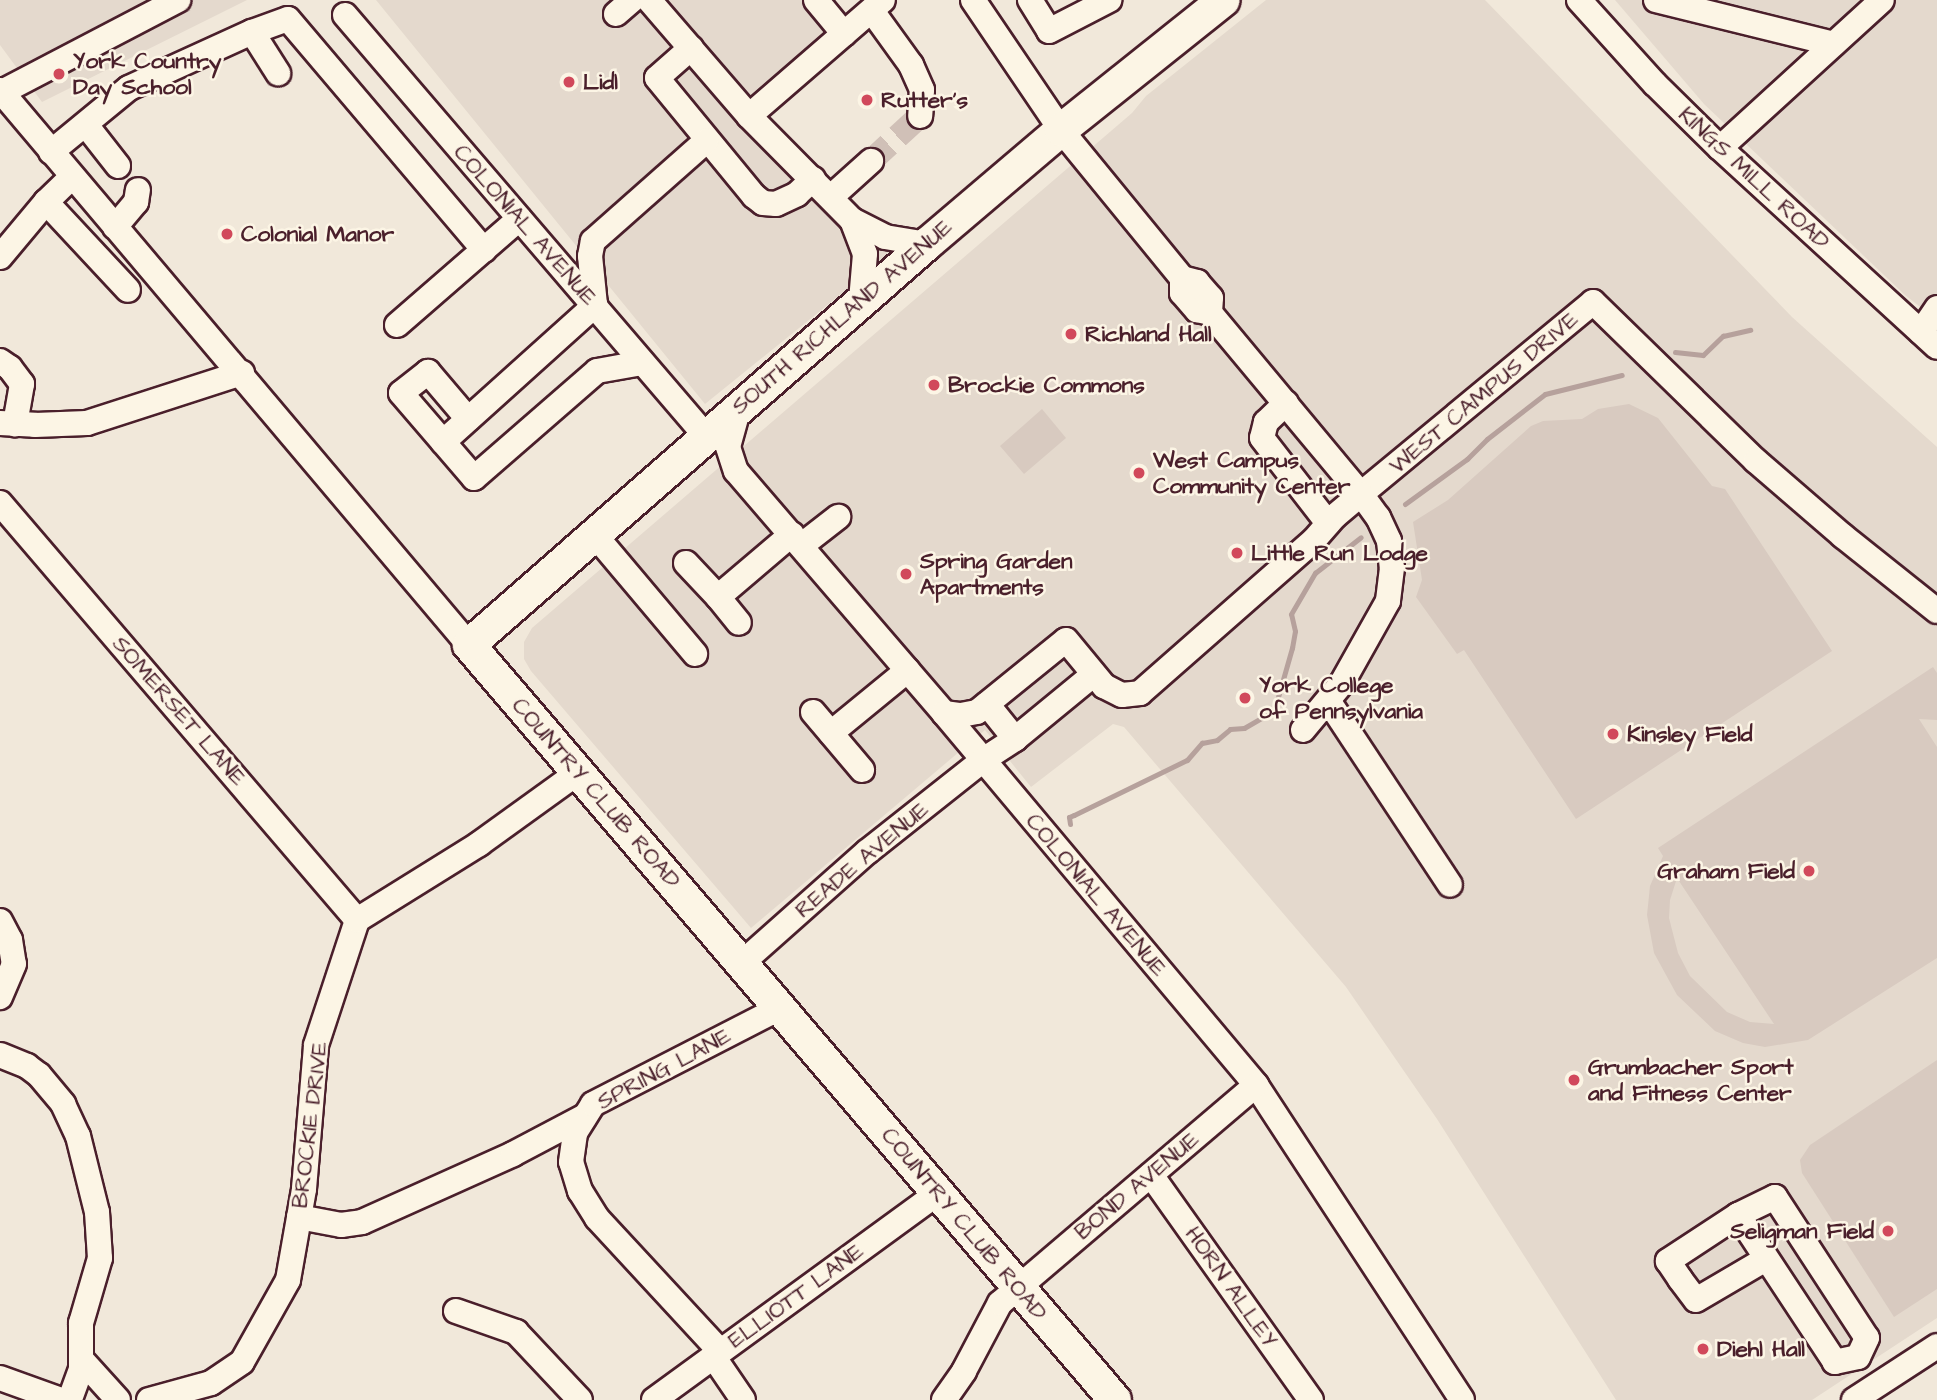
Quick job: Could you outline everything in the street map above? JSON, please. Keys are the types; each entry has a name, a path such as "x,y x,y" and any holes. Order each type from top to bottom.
{"main road":[{"name":"SOUTH RICHLAND AVENUE","path":"469,645 705,435 927,244 1061,130 1224,0"},
{"name":"COUNTRY CLUB ROAD","path":"469,645 782,1007 1115,1400"}],"street":[{"path":"1,91 176,0"},
{"path":"649,0 749,116 852,220 885,237 927,244"},
{"path":"816,0 864,17"},
{"path":"837,0 864,17 911,65 922,90 920,116"},
{"path":"973,0 1061,130 1182,278 1197,282 1211,298 1210,313 1361,494 1385,530 1392,568 1382,617 1329,702 1303,730"},
{"path":"1075,0 1036,9 1049,31 1109,0"},
{"name":"KINGS MILL ROAD","path":"1579,0 1720,148 1929,339"},
{"path":"1656,0 1834,44"},
{"path":"1720,148 1882,0"},
{"name":"COLONIAL AVENUE","path":"345,15 705,435"},
{"path":"749,116 864,17"},
{"path":"51,152 129,88 252,32 288,19 484,250"},
{"path":"252,32 278,73"},
{"path":"691,48 657,78 706,141 763,203 770,205 785,201 813,179"},
{"name":"COUNTRY CLUB ROAD","path":"1,91 242,373 469,645"},
{"path":"86,125 118,166"},
{"path":"443,442 595,305 590,256 593,241 706,141"},
{"path":"831,197 871,161"},
{"path":"0,257 46,202 72,177"},
{"path":"115,227 136,202 138,190"},
{"path":"46,202 128,290"},
{"path":"397,326 519,219"},
{"path":"852,220 865,254 861,301"},
{"name":"WEST CAMPUS DRIVE","path":"1361,494 1593,302 1737,443 1843,537 1937,611"},
{"path":"1929,339 1937,308"},
{"path":"0,361 10,368 22,384 7,423 87,424 242,373"},
{"path":"468,419 428,372 401,393 474,478 597,371 642,363"},
{"path":"1286,403 1266,422 1262,438 1328,523"},
{"name":"COLONIAL AVENUE","path":"739,406 729,436 732,465 1256,1085 1462,1400"},
{"path":"944,713 971,714 1066,640 1104,686 1119,694 1135,695 1144,691 1361,494"},
{"name":"SOMERSET LANE","path":"0,503 357,920"},
{"path":"718,597 797,540 838,517"},
{"path":"594,534 695,654"},
{"path":"686,563 739,623"},
{"path":"831,733 908,670"},
{"name":"READE AVENUE","path":"743,962 867,852 983,760 1015,739 1094,674"},
{"path":"1329,702 1450,885"},
{"path":"987,704 1015,739"},
{"path":"813,712 862,770"},
{"path":"357,920 479,844 579,772"},
{"name":"BROCKIE DRIVE","path":"149,1400 211,1383 243,1362 288,1280 299,1217 316,1045 357,920"},
{"path":"0,921 14,952 14,964 0,997"},
{"name":"SPRING LANE","path":"743,1400 717,1354 597,1218 580,1191 571,1162 575,1133 593,1104 782,1007"},
{"path":"0,1055 27,1066 52,1088 72,1122 84,1155 97,1212 100,1242 97,1275 81,1323 78,1382 70,1400"},
{"name":"BOND AVENUE","path":"944,1400 964,1371 1000,1303 1256,1085"},
{"path":"299,1217 341,1225 362,1223 513,1154 585,1116"},
{"name":"HORN ALLEY","path":"1151,1175 1311,1400"},
{"name":"ELLIOTT LANE","path":"654,1400 938,1193"},
{"path":"1766,1259 1696,1300 1668,1261 1738,1215 1775,1197 1867,1338 1858,1357"},
{"path":"1738,1215 1835,1362 1858,1357"},
{"path":"456,1311 516,1332 580,1400"},
{"path":"1854,1400 1937,1346"},
{"path":"1858,1357 1875,1386"},
{"path":"81,1359 118,1400"},
{"path":"0,1378 61,1400"}],"shaded area":[{"name":"York Country Day School","path":"0,0 247,0 42,102 0,45"},
{"path":"376,0 830,0 844,16 750,95 860,217 914,235 705,404"},
{"name":"York College of Pennsylvania","path":"1266,0 1485,0 1792,317 1937,447 1937,1318 1812,1400 1616,1400 1437,1119 1346,987 1124,727 1113,724 1031,787 985,730 751,928 531,671 524,659 524,642 532,628 1132,113 1146,96"},
{"path":"1615,0 1937,0 1937,320 1905,295 1704,104"},
{"name":"Kinsley Field","path":"1629,404 1658,418 1712,486 1725,489 1832,651 1576,819 1464,650 1457,654 1416,597 1422,580 1413,522 1448,500 1531,426 1543,421 1582,419 1598,409"},
{"path":"1042,409 1066,438 1024,474 1000,446"},
{"name":"Graham Field","path":"1933,667 1937,673 1937,720 1919,719 1937,747 1937,958 1808,1040 1765,1047 1743,1043 1715,1031 1677,995 1654,953 1647,915 1650,886 1663,856 1658,848","holes":["1677,878 1774,1024 1750,1022 1727,1012 1690,976 1678,953 1669,918 1670,900"]},
{"name":"Seligman Field","path":"1937,1060 1937,1289 1894,1317 1802,1173 1800,1160 1810,1145"}],"waterway":[{"path":"1675,352 1703,355 1723,336 1750,330"},
{"path":"1405,504 1467,459 1487,439 1545,394 1622,375"},
{"path":"1070,824 1069,817 1187,760 1202,743 1217,740 1230,729 1244,728 1274,711 1295,631 1291,614 1315,573 1361,537"}],"tunnel":[{"path":"871,161 920,116"}],"place":[{"name":"York Country Day School","path":"59,74"},
{"name":"Lidl","path":"569,82"},
{"name":"Rutter's","path":"867,100"},
{"name":"Colonial Manor","path":"227,234"},
{"name":"Richland Hall","path":"1071,334"},
{"name":"Brockie Commons","path":"934,385"},
{"name":"West Campus Community Center","path":"1139,473"},
{"name":"Little Run Lodge","path":"1237,553"},
{"name":"Spring Garden Apartments","path":"906,574"},
{"name":"York College of Pennsylvania","path":"1245,698"},
{"name":"Kinsley Field","path":"1613,734"},
{"name":"Graham Field","path":"1809,871"},
{"name":"Grumbacher Sport and Fitness Center","path":"1574,1080"},
{"name":"Seligman Field","path":"1888,1231"},
{"name":"Diehl Hall","path":"1703,1349"}]}
